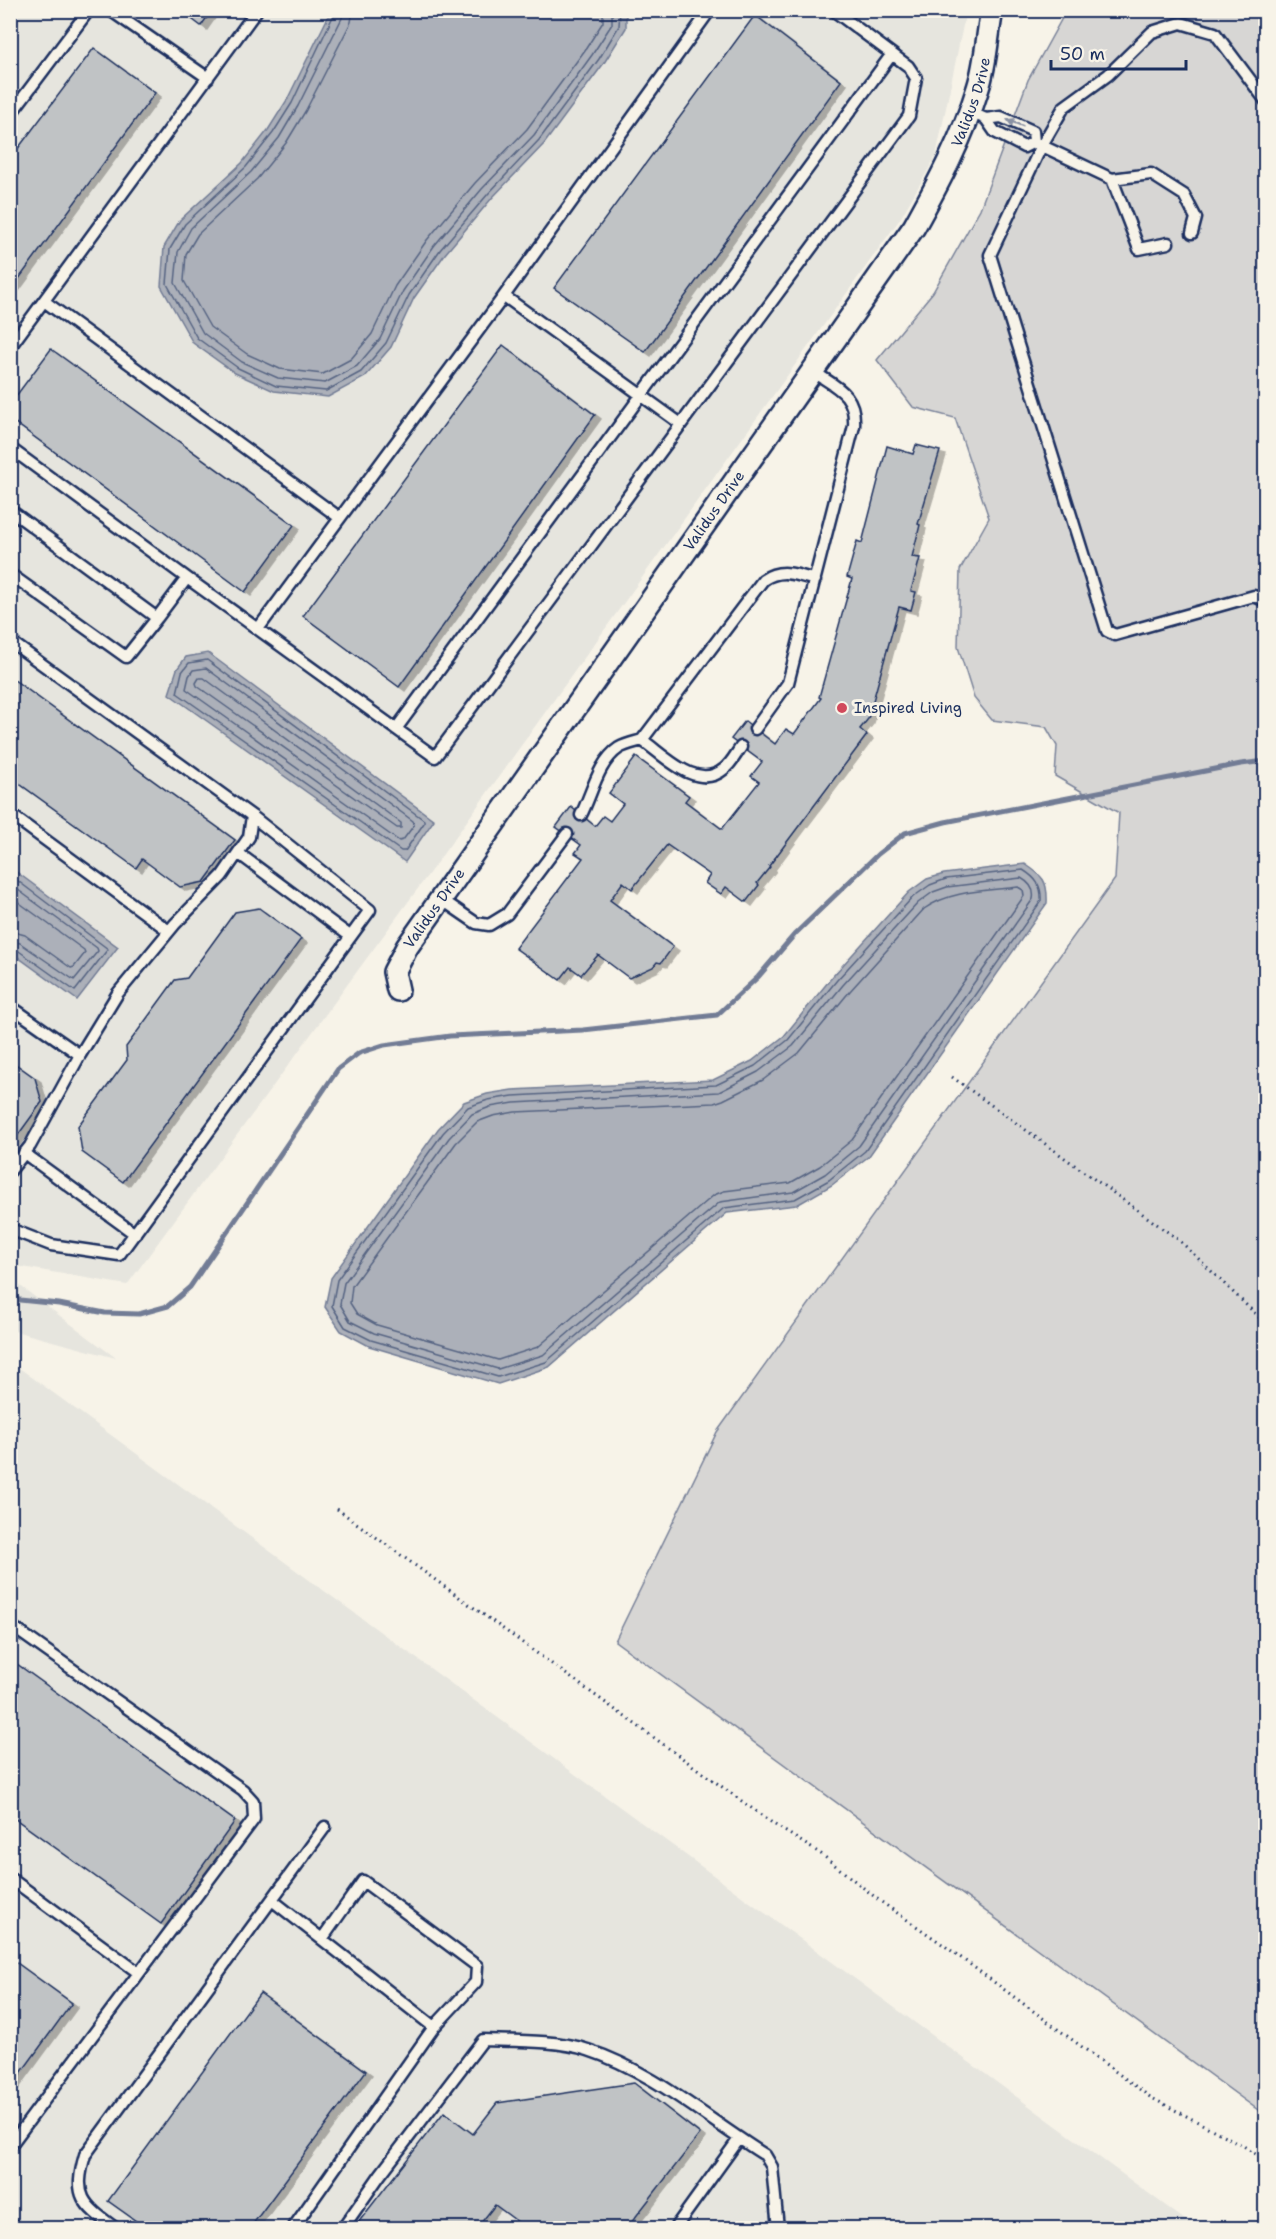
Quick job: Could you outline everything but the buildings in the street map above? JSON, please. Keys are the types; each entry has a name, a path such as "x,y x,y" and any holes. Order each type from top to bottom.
{"street":[{"name":"Validus Drive","path":"398,990 394,972 407,947 915,227 978,116 979,86 992,10"}],"lane":[{"path":"10,115 89,10"},
{"path":"110,10 208,78"},
{"path":"10,347 257,10"},
{"path":"258,629 504,296 710,10"},
{"path":"10,448 435,757 909,116 916,78 908,66 833,10"},
{"path":"1266,101 1215,33 1181,23 1152,32 1108,75 1064,107 1038,144 990,255 1107,631 1115,635 1254,596 1266,601"},
{"path":"396,729 892,54"},
{"path":"978,116 995,132 1024,147 1038,144 1112,179 1151,174 1184,195 1196,218 1192,233"},
{"path":"978,116 1000,117 1033,131 1038,144"},
{"path":"1112,179 1139,249 1168,243"},
{"path":"504,296 681,424"},
{"path":"44,301 340,518"},
{"path":"755,729 788,683 854,426 855,414 852,402 814,372"},
{"path":"10,510 156,618"},
{"path":"581,815 589,801 593,785 606,763 620,748 642,740 763,580 770,575 786,572 814,580"},
{"path":"10,574 126,657 187,578"},
{"path":"10,641 252,816 370,910 119,1256 51,1245 10,1228"},
{"path":"642,740 688,773 699,777 724,770 741,747"},
{"path":"10,814 169,931"},
{"path":"10,1170 30,1146 80,1055 118,993 169,931 222,876 249,837 252,816"},
{"path":"441,898 476,923 489,925 507,914 567,834"},
{"path":"238,853 350,936"},
{"path":"10,1006 80,1055"},
{"path":"24,1154 135,1234"},
{"path":"10,1625 243,1790 253,1801 254,1819 10,2146"},
{"path":"115,2229 99,2217 81,2198 79,2176 85,2155 325,1827"},
{"path":"10,1878 139,1973"},
{"path":"293,2229 434,2027 476,1982 477,1966 363,1881 322,1939"},
{"path":"272,1900 434,2027"},
{"path":"343,2229 380,2175 483,2040 528,2041 586,2049 638,2070 765,2155 772,2167 778,2229"},
{"path":"675,2229 739,2139"},
{"path":"10,2223 18,2229"}],"path":[{"path":"952,1077 1179,1240 1266,1324"},
{"path":"337,1509 765,1818 820,1854 880,1901 1150,2097 1242,2145 1266,2161"}],"shaded area":[{"path":"10,11 966,11 936,156 900,219 441,857 127,1285 11,1265"},
{"path":"1066,11 1251,11 1266,21 1265,2115 615,1641 717,1432 1115,879 1119,813 1055,776 1057,746 1046,727 992,720 974,698 958,647 960,570 989,518 955,418 913,407 877,360 933,292 980,209 1028,80"},
{"path":"11,1279 116,1358 11,1330"},
{"path":"11,1362 1196,2228 11,2228"}],"water":[{"path":"331,11 626,11 626,28 604,63 544,144 492,198 445,254 414,298 391,347 365,377 328,397 274,391 235,373 193,343 161,286 164,247 180,220 242,163 268,130 287,100"},
{"path":"208,653 434,820 405,862 169,694 177,669 186,657"},
{"path":"1025,864 1043,880 1047,889 1047,903 869,1156 832,1185 797,1205 727,1213 549,1367 498,1384 369,1346 341,1331 325,1307 331,1278 438,1129 464,1102 487,1094 512,1090 713,1080 752,1061 784,1036 833,976 909,892 927,879 944,874"},
{"path":"11,868 118,947 77,1000 11,952"}],"waterway":[{"path":"10,1299 59,1304 105,1313 139,1314 168,1306 190,1287 338,1069 359,1053 384,1045 450,1036 583,1030 717,1015 758,977 795,934 878,854 905,833 945,822 1266,761"}],"place":[{"name":"Inspired Living","path":"842,708"}]}
